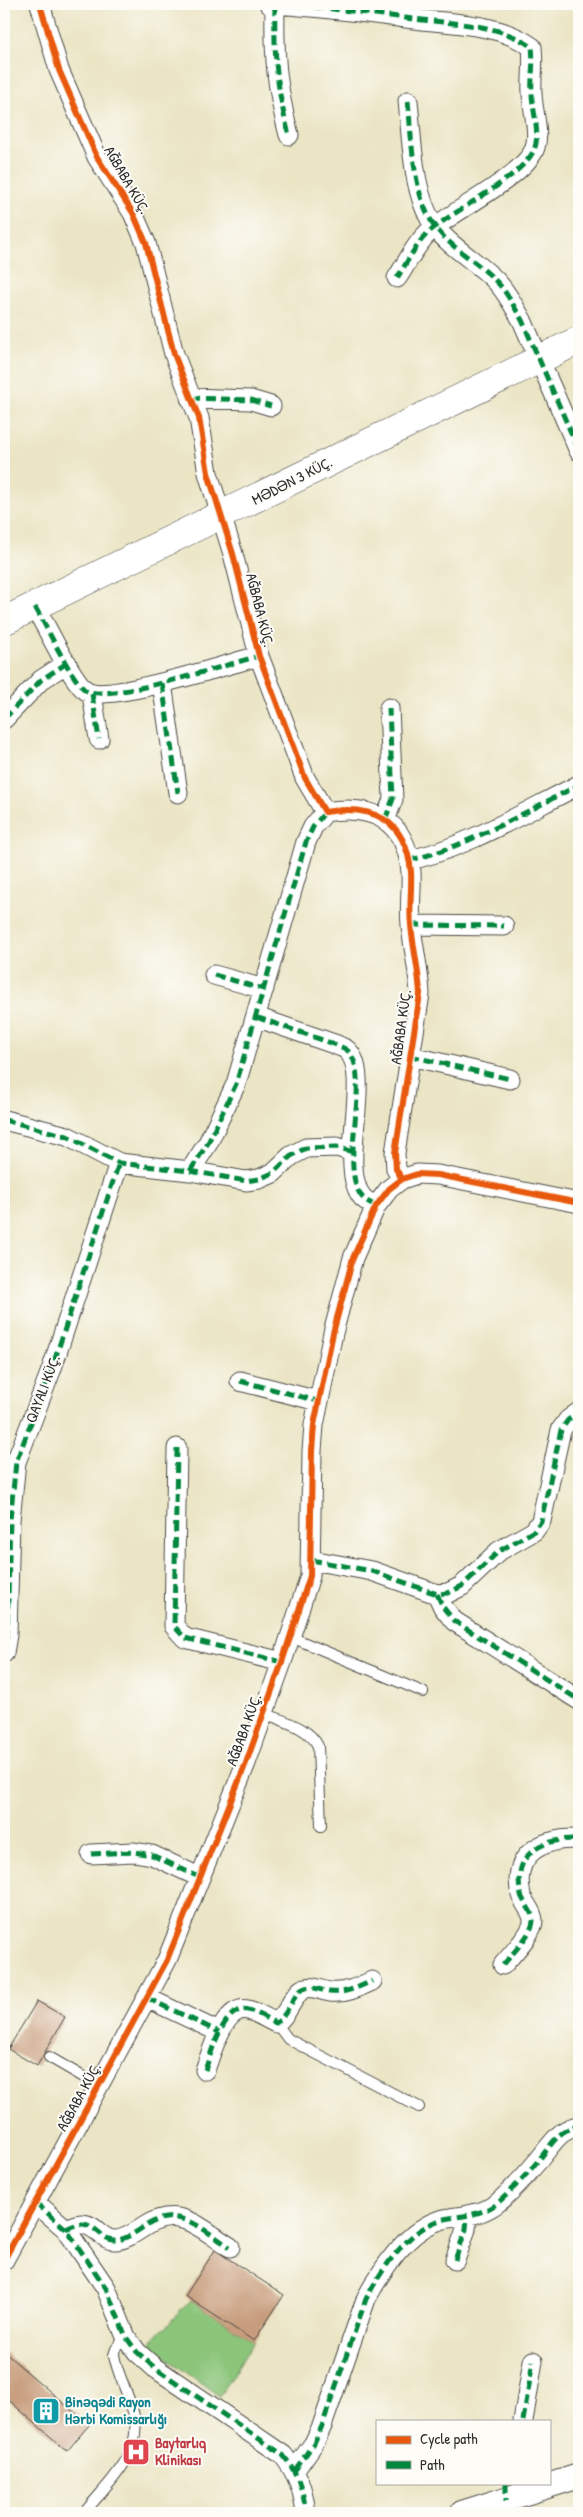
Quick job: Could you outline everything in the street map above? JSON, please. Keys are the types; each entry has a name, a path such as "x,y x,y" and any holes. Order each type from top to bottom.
{"main road":[{"name":"MƏDƏN 3 KÜÇ.","path":"4,621 579,340"}],"street":[{"name":"AĞBABA KÜÇ.","path":"40,4 59,70 97,157 133,213 146,243 174,354 199,418 208,473 222,516 259,656 305,778 324,812 346,808 366,810 385,820 396,830 409,860 411,925 419,969 420,994 395,1153 396,1169 402,1180"},
{"path":"269,4 316,6 481,26 523,40 532,47 534,73 532,91 536,133 534,149 526,160 502,182 436,227 419,244 397,278"},
{"path":"275,4 274,57 278,94 289,135"},
{"path":"408,101 421,193 436,227 496,281 522,320 538,361 579,451"},
{"path":"190,398 250,400 271,406"},
{"path":"36,606 67,663 84,689 92,694 106,695 162,683 259,656"},
{"path":"4,719 41,680 67,663"},
{"path":"162,683 178,793"},
{"path":"92,694 99,739"},
{"path":"385,820 392,799 389,708"},
{"path":"409,860 427,856 462,842 579,785"},
{"path":"190,1171 225,1111 236,1084 306,842 313,827 324,812"},
{"path":"411,925 504,926"},
{"path":"214,974 264,989"},
{"path":"256,1017 347,1050 352,1058 357,1077 353,1152 355,1184 363,1198 376,1206"},
{"path":"410,1056 510,1079"},
{"path":"4,1120 66,1136 119,1163 190,1171 246,1181 259,1179 273,1173 291,1156 306,1148 329,1147 353,1152"},
{"path":"4,1652 7,1635 8,1481 52,1368 119,1163"},
{"name":"AĞBABA KÜÇ.","path":"4,2260 167,1960 264,1713 291,1637 308,1582 311,1560 312,1450 318,1401 346,1280 376,1206 389,1189 402,1180 417,1174 438,1175 579,1203"},
{"path":"240,1381 318,1401"},
{"path":"311,1560 372,1571 437,1594 448,1593 462,1586 499,1551 534,1531 541,1521 561,1430 568,1420 579,1412"},
{"path":"177,1448 174,1626 185,1638 282,1662"},
{"path":"437,1594 444,1608 454,1621 579,1700"},
{"path":"503,1965 531,1930 533,1920 522,1895 520,1881 522,1864 529,1853 546,1842 579,1839"},
{"path":"91,1854 134,1852 152,1855 199,1877"},
{"path":"205,2070 219,2032 233,2013 247,2009 276,2023 286,2015 300,1990 309,1987 331,1992 345,1992 372,1981"},
{"path":"148,1998 219,2032"},
{"path":"295,2470 314,2443 322,2426 358,2315 375,2282 400,2250 417,2232 443,2220 467,2217 489,2209 500,2201 534,2166 560,2134 570,2127 579,2126"},
{"path":"36,2203 66,2229 106,2288 126,2337 137,2352 155,2368 282,2455 295,2470 304,2495 306,2513"},
{"path":"66,2229 81,2224 90,2226 105,2238 114,2241 127,2237 159,2218 169,2216 180,2217 230,2246"},
{"path":"455,2260 466,2229 467,2217"},
{"path":"523,2420 533,2361"},
{"path":"550,2482 579,2476"},
{"path":"462,2513 506,2492 542,2484"}],"lane":[{"path":"291,1637 423,1692"},
{"path":"264,1713 307,1732 318,1746 321,1826"},
{"path":"276,2023 288,2039 419,2107"},
{"path":"49,2057 99,2086"},
{"path":"84,2513 125,2461 135,2433 135,2421 114,2356 116,2349 126,2337"}],"green space":[{"path":"191,2300 254,2341 219,2396 148,2345"}],"building":[{"path":"37,2001 65,2017 37,2066 8,2049"},
{"path":"215,2250 284,2295 254,2341 185,2296"},
{"name":"Binəqədi Rayon Hərbi Komissarlığı","path":"4,2352 89,2425 67,2451 4,2396"}],"marked path":[{"path":"269,4 324,8 475,26 505,33 532,47 532,99 537,137 534,150 527,161 516,172 430,231 416,247 397,278"},
{"path":"275,4 277,70 281,101 289,135"},
{"path":"408,101 414,167 422,200 428,215 442,236 489,274 507,295 522,320 579,451"},
{"path":"190,398 251,400 271,406"},
{"path":"35,607 78,682 84,689 96,693 140,688 259,656"},
{"path":"4,719 41,680 67,663"},
{"path":"162,683 178,793"},
{"path":"92,694 99,739"},
{"path":"385,820 393,799 389,708"},
{"path":"409,860 430,855 474,838 579,785"},
{"path":"190,1171 208,1143 236,1084 306,842 313,827 325,812"},
{"path":"411,925 504,926"},
{"path":"214,975 264,989"},
{"path":"256,1017 347,1050 354,1062 357,1079 353,1145 353,1166 356,1184 363,1198 376,1206"},
{"path":"410,1056 510,1079"},
{"path":"4,1120 67,1136 119,1163 190,1171 246,1181 259,1179 273,1173 291,1156 306,1148 337,1147 353,1152"},
{"path":"4,1653 7,1635 10,1520 16,1462 52,1368 119,1163"},
{"path":"240,1381 318,1401"},
{"path":"311,1560 372,1571 437,1594 448,1593 462,1586 499,1551 534,1531 541,1521 561,1430 568,1420 579,1412"},
{"path":"177,1448 174,1626 185,1638 282,1662"},
{"path":"437,1594 443,1607 454,1621 579,1700"},
{"path":"503,1965 526,1937 532,1925 531,1913 521,1895 519,1880 521,1868 526,1858 533,1850 554,1841 579,1839"},
{"path":"91,1854 134,1852 152,1855 199,1877"},
{"path":"205,2070 215,2042 225,2022 240,2010 251,2011 276,2023 303,1989 311,1988 341,1992 352,1990 372,1981"},
{"path":"147,1998 219,2032"},
{"path":"295,2470 314,2443 322,2426 366,2299 388,2263 408,2240 431,2224 444,2219 481,2212 501,2200 562,2133 579,2126"},
{"path":"36,2203 66,2229 106,2288 126,2337 137,2352 155,2368 283,2455 299,2482 306,2513"},
{"path":"455,2260 466,2229 467,2217"},
{"path":"66,2229 77,2224 86,2224 110,2240 119,2240 159,2219 180,2218 200,2227 230,2247"},
{"path":"523,2420 533,2361"},
{"path":"506,2484 506,2501"}],"cycle path":[{"path":"40,4 59,70 97,157 133,213 146,243 174,354 199,418 208,473 233,554 259,656 305,778 325,812 358,811 372,813 384,819 402,839 408,854 411,872 411,925 420,994 395,1153 396,1169 402,1179"},
{"path":"4,2260 167,1960 246,1763 282,1662 310,1576 314,1425 333,1333 353,1258 376,1206 389,1189 402,1179 417,1174 438,1175 579,1203"}],"place":[{"name":"Binəqədi Rayon Hərbi Komissarlığı","path":"46,2411"},
{"name":"Baytarlıq Klinikası","path":"136,2452"}]}
